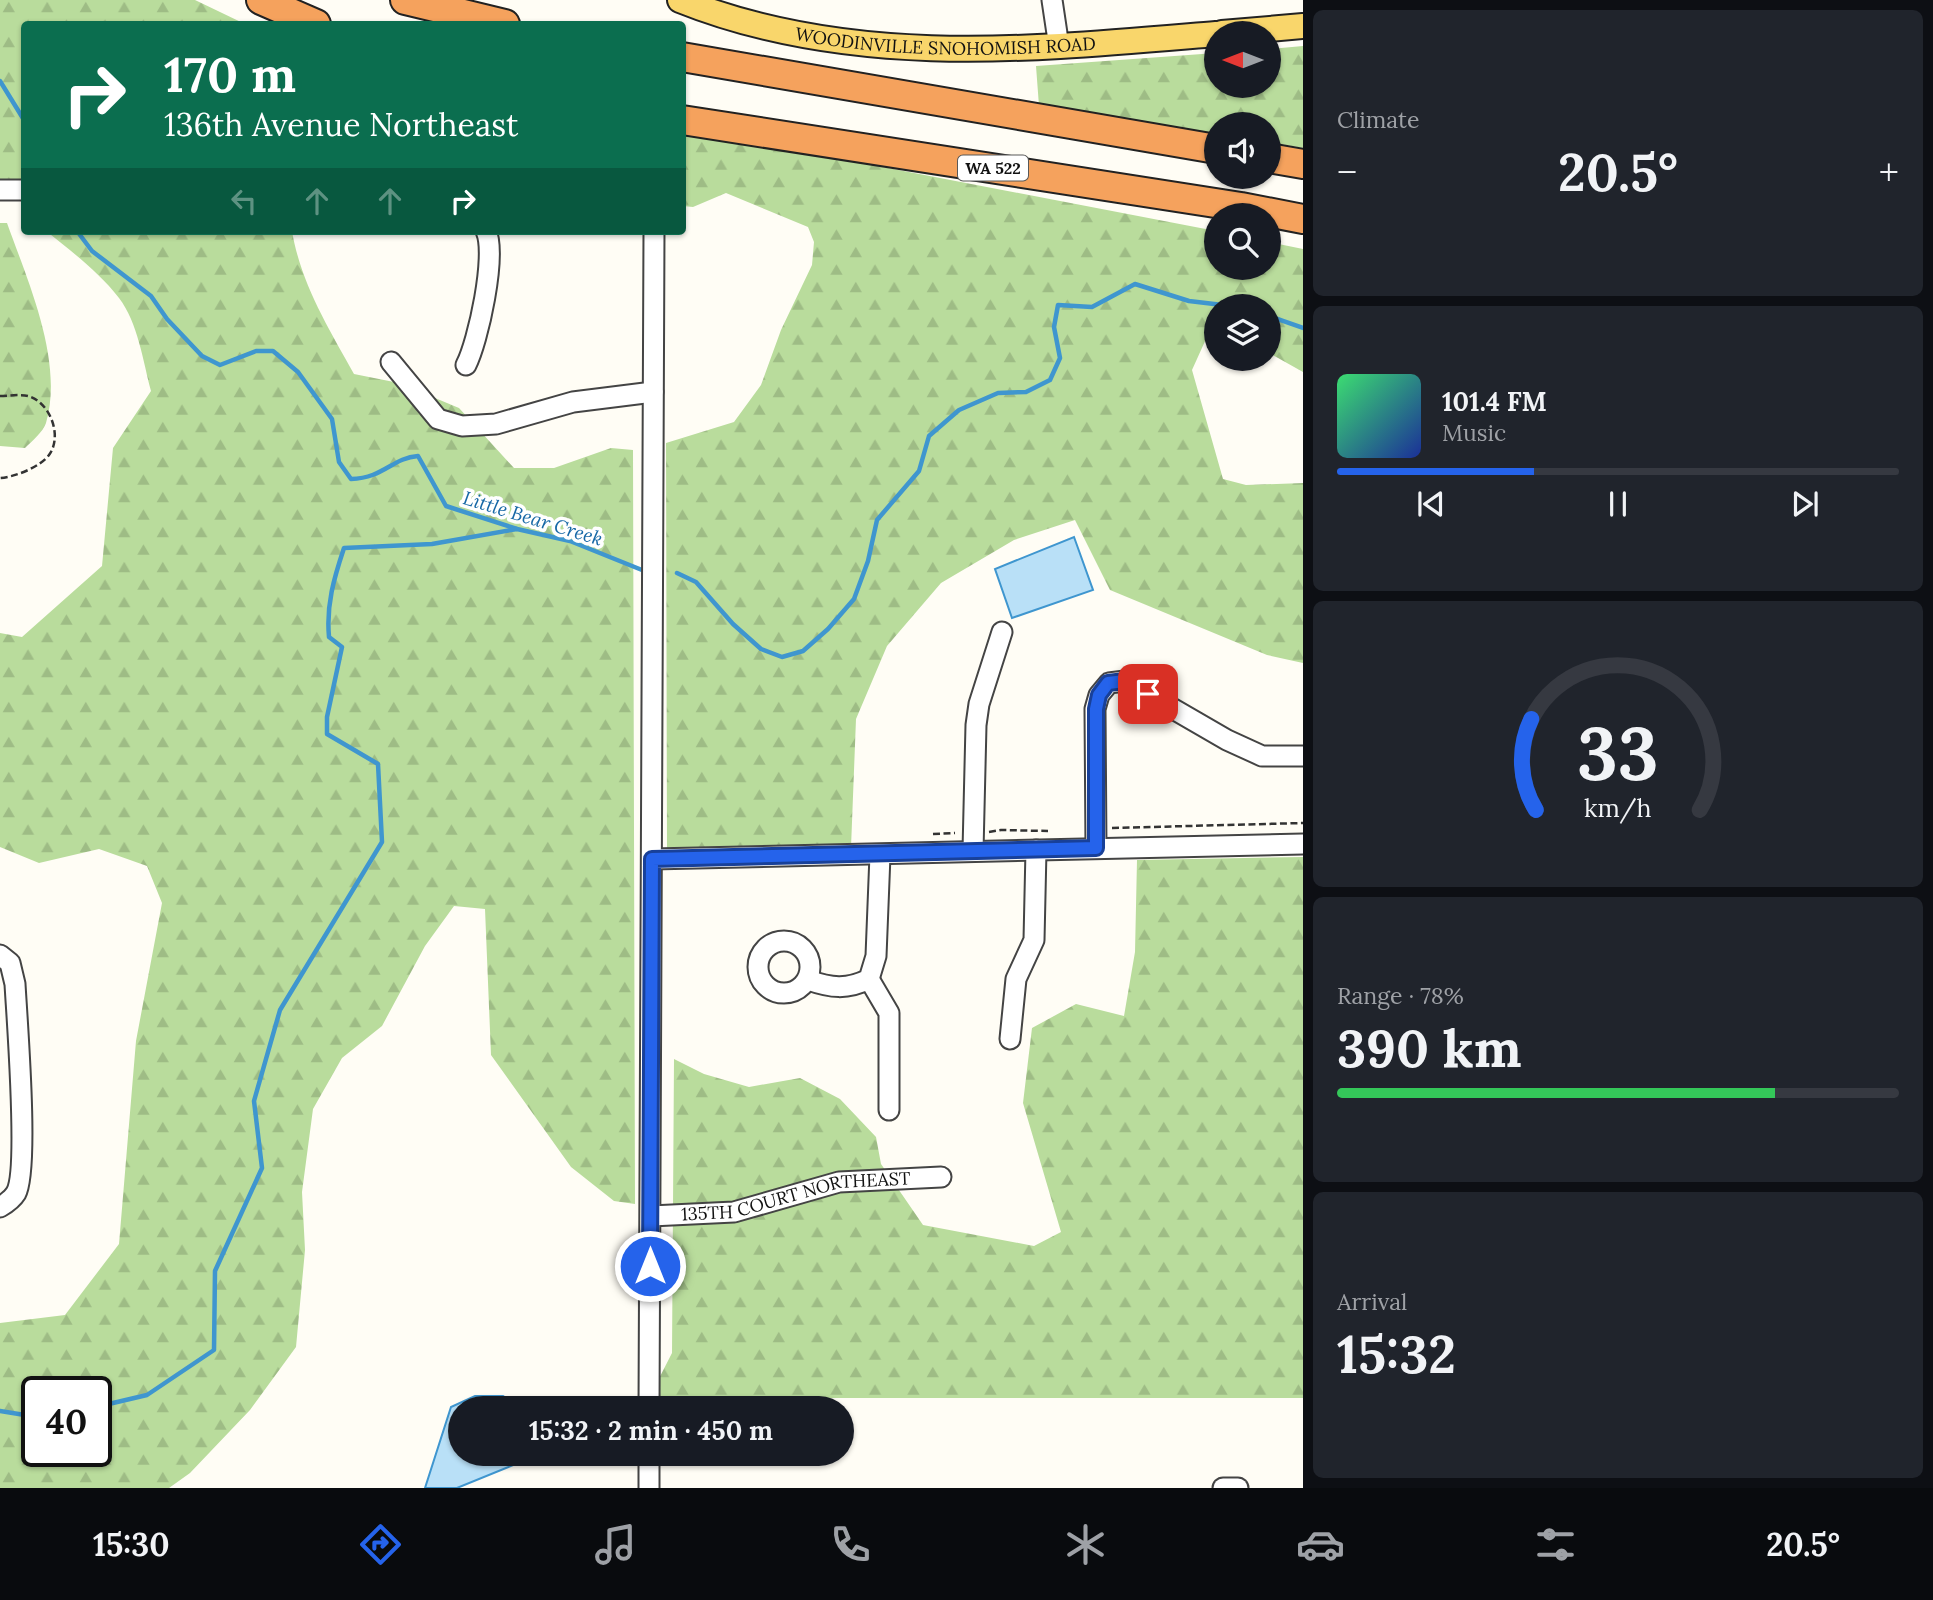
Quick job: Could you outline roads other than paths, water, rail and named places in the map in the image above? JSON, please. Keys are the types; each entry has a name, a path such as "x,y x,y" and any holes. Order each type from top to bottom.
{"highway":[{"path":"261,0 309,21"},
{"path":"405,0 492,21"},
{"path":"686,58 1204,147"},
{"name":"WA 522","path":"686,121 1241,206 1303,219"},
{"path":"1281,160 1303,164"}],"main road":[{"name":"WOODINVILLE SNOHOMISH ROAD","path":"680,0 711,13 799,36 879,46 975,51 1204,35"},
{"path":"1281,28 1303,26"}],"street":[{"path":"1052,0 1059,47"},
{"path":"0,190 21,190"},
{"path":"466,365 490,271 488,235"},
{"path":"649,1396 654,235"},
{"path":"391,362 438,419 462,426 496,424 573,401 653,392"},
{"path":"973,851 976,725 979,704 1002,632"},
{"path":"1096,848 1096,709 1099,695 1108,683 1125,681 1227,740 1262,757 1303,756"},
{"path":"652,859 1303,844"},
{"path":"1010,1040 1016,979 1034,940 1036,850"},
{"path":"880,855 876,956 869,979 889,1013 889,1110"},
{"path":"0,955 10,963 15,984 21,1174 16,1193 0,1207"},
{"path":"808,980 828,987 844,988 869,979"},
{"name":"135TH COURT NORTHEAST","path":"651,1216 734,1212 839,1182 941,1177"},
{"path":"649,1466 649,1488"},
{"path":"1223,1488 1238,1488"}],"water":[{"path":"1074,537 1093,590 1012,618 995,569"},
{"path":"448,1416 448,1466 511,1466 457,1488 425,1488"}],"waterway":[{"name":"Little Bear Creek","path":"0,81 21,115"},
{"name":"Little Bear Creek","path":"80,235 92,251 151,296 167,319 202,356 220,365 256,351 273,351 298,372 332,419 339,462 351,479 372,475 401,460 418,456 446,506 517,529 570,541 642,570"},
{"name":"Little Bear Creek","path":"677,573 696,582 733,624 761,649 782,657 803,651 828,629 854,599 868,561 877,520 919,471 929,436 959,410 998,393 1026,392 1050,380 1060,358 1054,327 1058,305 1092,307 1135,284 1189,301 1204,303"},
{"name":"Little Bear Creek","path":"1281,320 1303,328"},
{"path":"112,1403 147,1395 214,1350 215,1271 262,1168 254,1101 280,1010 382,842 378,764 327,734 327,717 342,647 329,637 330,603 344,548 432,544 517,529"},
{"path":"0,1411 21,1414"}]}
